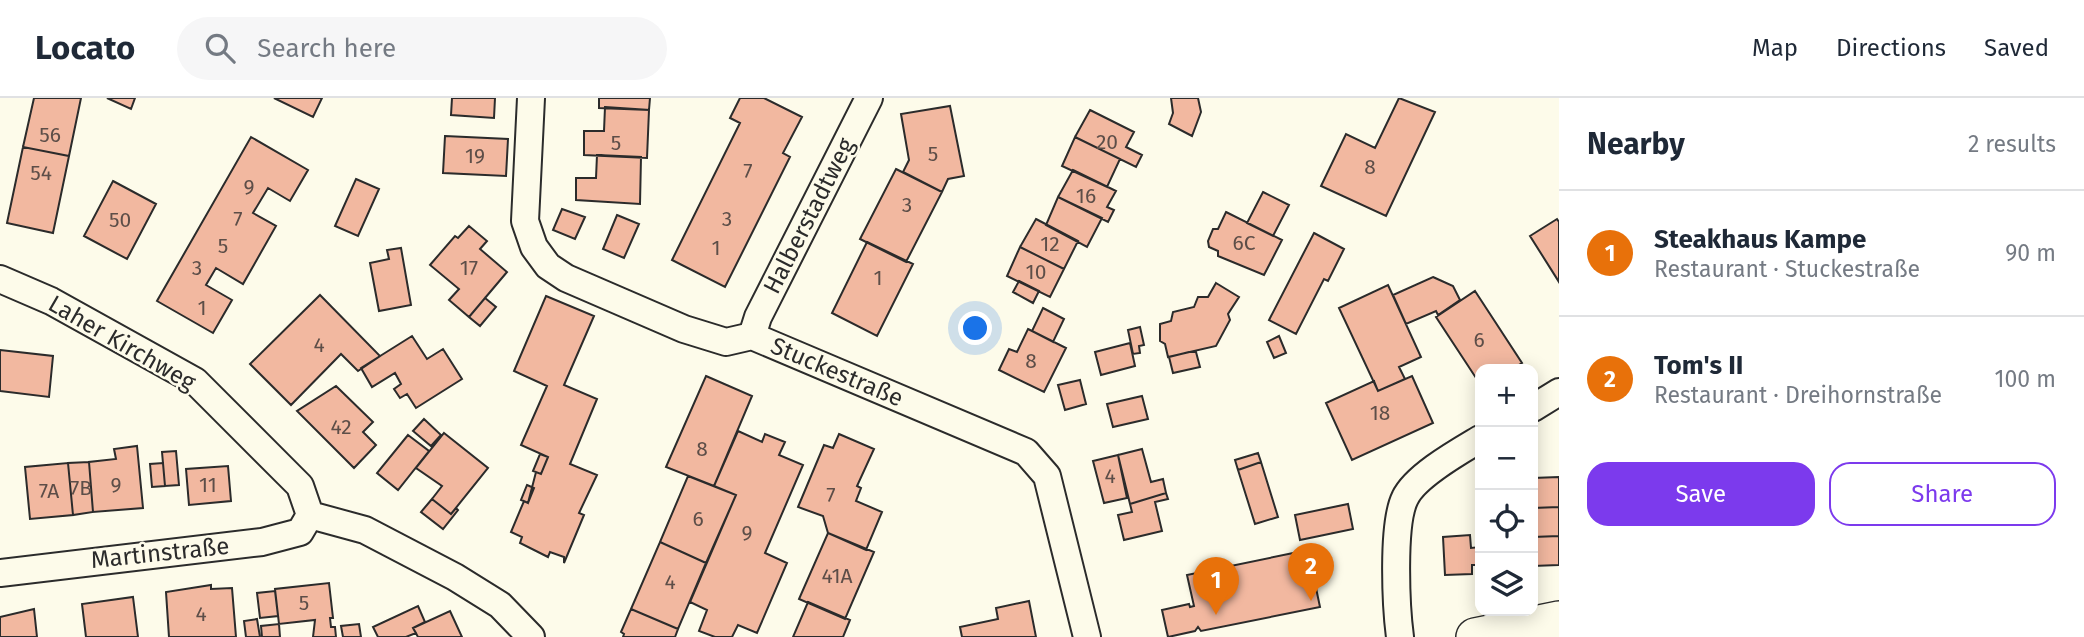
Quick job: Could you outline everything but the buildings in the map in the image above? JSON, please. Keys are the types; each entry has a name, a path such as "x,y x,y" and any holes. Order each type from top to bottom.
{"street":[{"name":"Stuckestraße","path":"531,98 525,221 534,247 548,266 566,278 684,329 726,342 752,336 1026,452 1047,476 1087,637"},
{"name":"Halberstadtweg","path":"752,336 758,317 869,98"},
{"name":"Laher Kirchweg","path":"0,279 51,300 195,381 300,486 310,515"},
{"path":"1538,405 1559,392"},
{"path":"1400,637 1396,610 1398,541 1405,497 1440,462 1475,442"},
{"path":"310,515 365,530 456,577 500,605 531,637"},
{"name":"Martinstraße","path":"0,573 262,542 300,532 310,515"},
{"path":"1475,637 1559,620"}],"place":[{"name":"Tom's II","path":"1311,601"},
{"name":"Steakhaus Kampe","path":"1216,615"}]}
